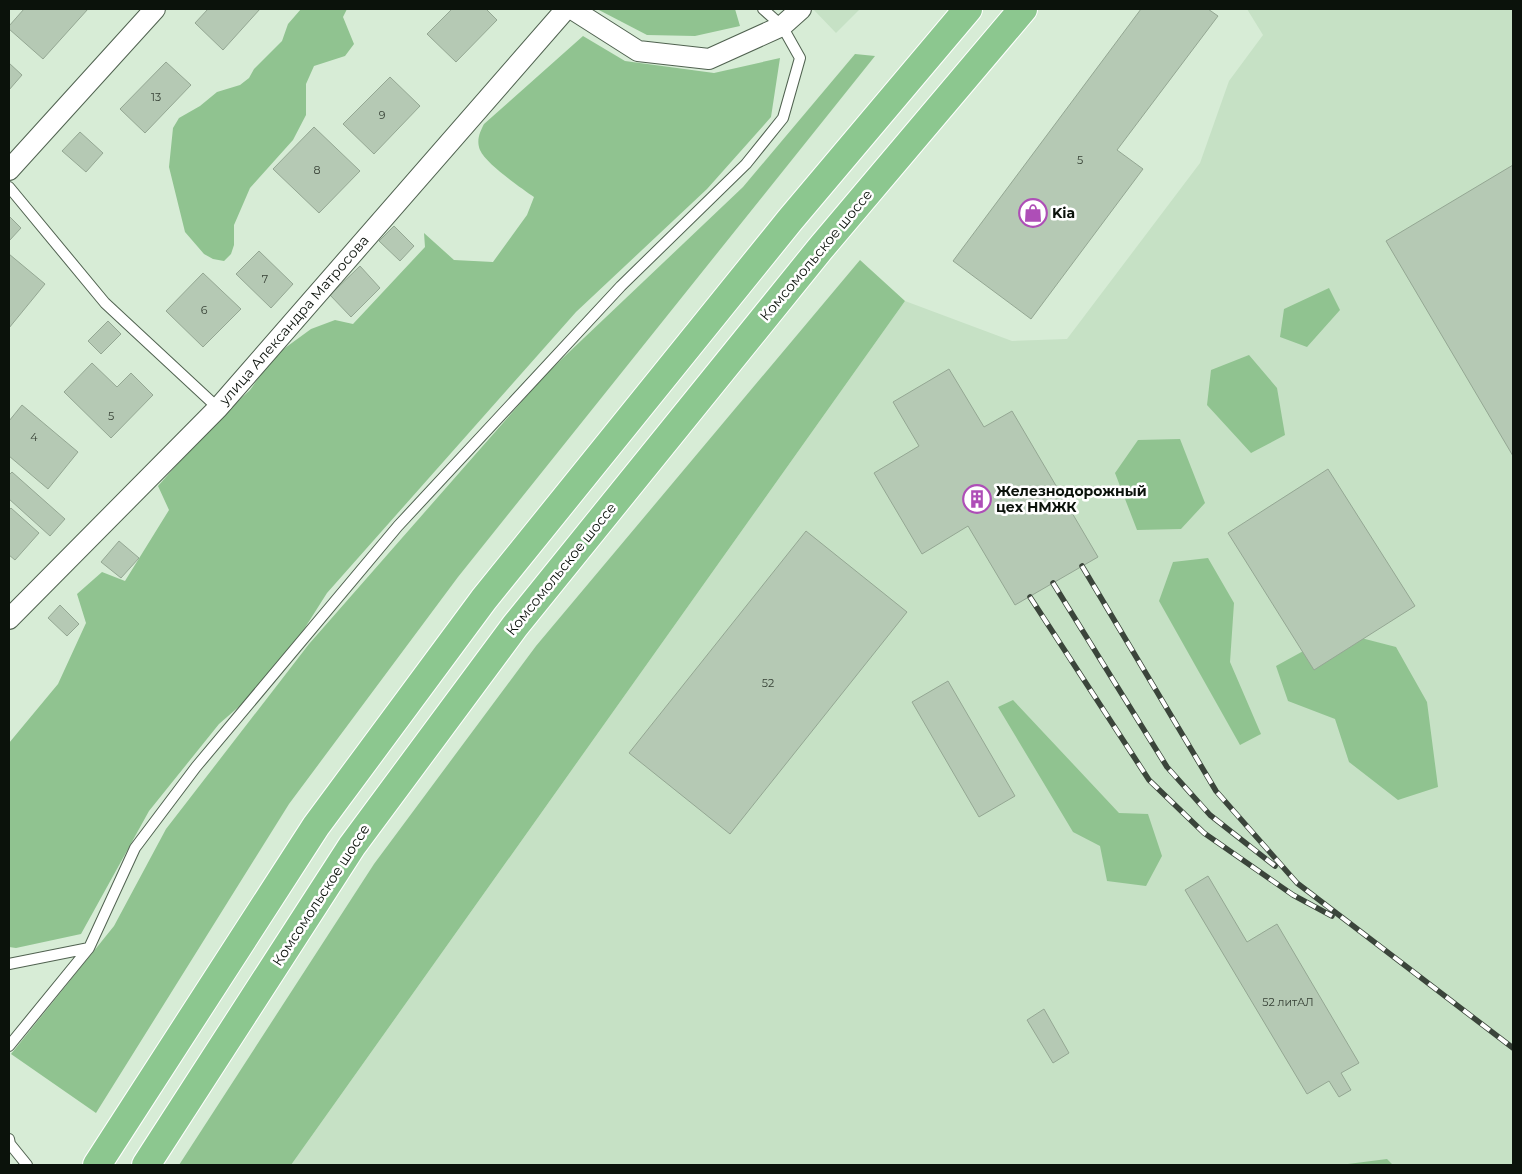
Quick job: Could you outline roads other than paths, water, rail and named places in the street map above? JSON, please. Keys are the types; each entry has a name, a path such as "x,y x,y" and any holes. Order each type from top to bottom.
{"main road":[{"path":"96,1165 316,826 484,599 790,220 968,9"},
{"name":"Комсомольское шоссе","path":"146,1165 352,846 515,626 820,249 1023,9"}],"street":[{"path":"9,170 155,9"},
{"name":"улица Александра Матросова","path":"9,619 218,408 566,9"},
{"path":"572,9 638,51 709,59 782,26 802,9"}],"lane":[{"path":"9,1046 89,948 135,848 196,767 398,526 621,286 746,164 782,118 800,58 782,26 763,9"},
{"path":"9,187 105,303 218,408"},
{"path":"9,964 89,948"},
{"path":"9,1139 10,1144 27,1165"}],"railway":[{"path":"1082,566 1216,791 1297,883 1513,1048"},
{"path":"1053,583 1167,767 1210,815 1275,866"},
{"path":"1030,597 1149,780 1204,833 1293,895 1332,916"}],"place":[{"name":"Kia","path":"1033,213"},
{"name":"Железнодорожный цех НМЖК","path":"977,499"}]}
